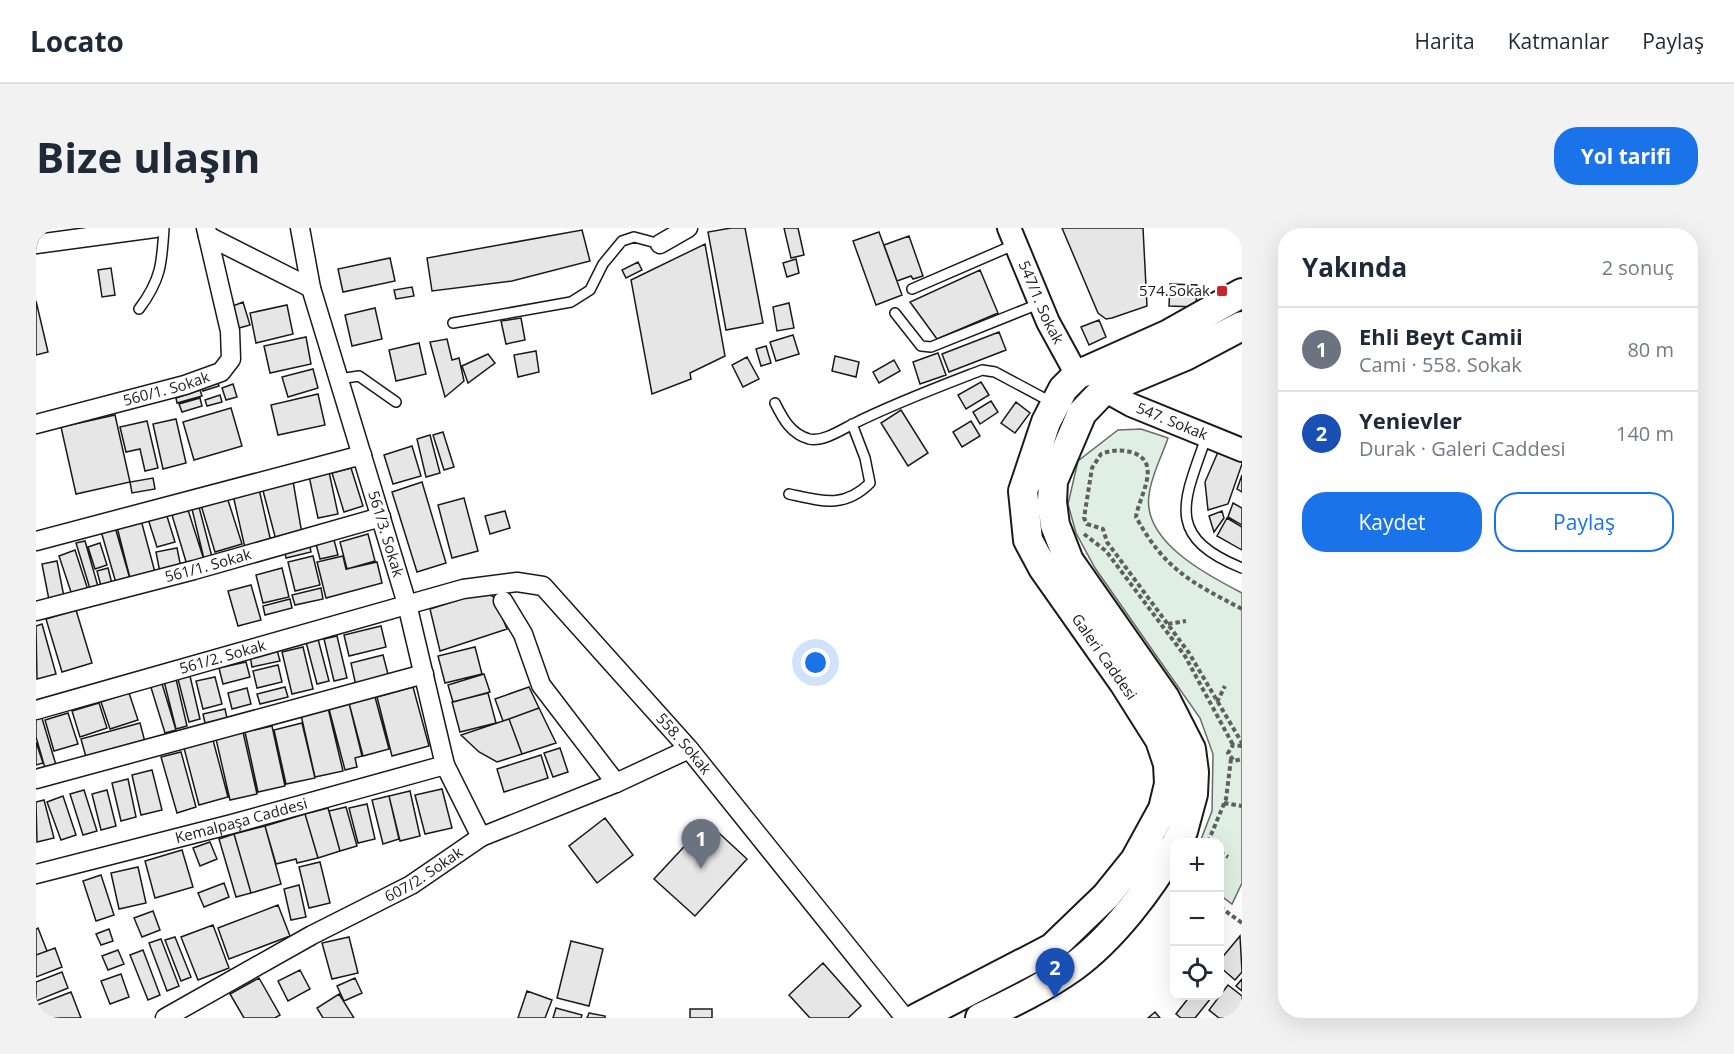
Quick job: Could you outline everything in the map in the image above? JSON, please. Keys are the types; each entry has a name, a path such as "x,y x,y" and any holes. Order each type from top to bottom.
{"main road":[{"name":"Galeri Caddesi","path":"917,1018 1052,948 1106,896 1135,860 1163,809 1169,784 1168,764 1160,740 1124,683 1043,568 1028,540 1023,491 1032,459 1055,404 1063,389 1077,375 1169,334 1242,293"},
{"name":"Galeri Caddesi","path":"1179,838 1193,794 1194,772 1191,749 1165,698 1085,587 1061,544 1052,502 1053,481 1082,413 1104,390 1193,352 1242,326"},
{"path":"1077,375 1104,390"},
{"path":"980,1018 1057,978 1082,960 1141,896 1170,853"}],"street":[{"path":"36,244 155,228"},
{"name":"561/3. Sokak","path":"300,228 312,288 407,604 445,765 481,837"},
{"path":"660,244 688,228"},
{"path":"207,232 312,288"},
{"name":"560/1. Sokak","path":"36,424 185,385 221,372 231,359 230,331 207,232"},
{"name":"547/1. Sokak","path":"1013,236 1048,322 1077,375"},
{"name":"547. Sokak","path":"1104,390 1131,405 1242,450"},
{"path":"36,541 362,455"},
{"name":"561/1. Sokak","path":"36,611 194,570 381,517"},
{"name":"558. Sokak","path":"407,604 463,589 507,583 543,586 688,749 905,1018"},
{"path":"503,601 524,634 541,686 616,783"},
{"name":"561/2. Sokak","path":"36,710 407,604"},
{"path":"36,779 69,768 424,674"},
{"name":"607/2. Sokak","path":"165,1018 312,935 411,885 481,837 616,783 688,749"},
{"name":"Kemalpaşa Caddesi","path":"36,874 232,824 445,765"}],"lane":[{"path":"139,309 154,289 161,267 164,228"},
{"path":"912,289 1013,236"},
{"path":"453,323 570,302 590,290 603,264 622,241 634,237 660,244"},
{"path":"895,313 921,346 931,348 1041,303"},
{"path":"775,403 791,428 812,440 828,436 902,399 982,370 995,372 1055,404"},
{"path":"339,379 359,376 396,402"},
{"path":"789,494 829,502 859,494 870,483 865,458 852,424"},
{"path":"1207,435 1188,490 1186,521 1193,536 1203,546 1218,558 1242,568"}],"path":[{"path":"1242,609 1192,582 1157,552 1136,517 1148,475 1148,465 1143,457 1131,452 1110,451 1101,454 1092,468 1084,518 1087,524 1103,529 1107,542 1190,653 1242,745"},
{"path":"1061,544 1084,534 1106,551 1185,656 1233,745"},
{"path":"1168,624 1186,621"},
{"path":"1217,702 1225,686"},
{"path":"1233,745 1242,745"},
{"path":"1210,838 1224,803 1232,759 1228,753 1233,745"},
{"path":"1232,759 1242,759"},
{"path":"1224,803 1242,806"},
{"path":"1224,854 1228,856"},
{"path":"1224,910 1242,923"}],"green space":[{"path":"1141,429 1168,438 1154,473 1149,495 1150,512 1156,528 1180,555 1196,567 1242,593 1242,883 1232,904 1224,898 1224,838 1202,838 1212,811 1213,754 1200,718 1095,568 1076,533 1068,504 1078,461 1118,430"}],"building":[{"path":"745,228 763,323 726,330 708,232"},
{"path":"784,228 798,228 804,255 791,258"},
{"path":"1062,228 1143,228 1147,306 1106,319 1098,313"},
{"path":"582,230 590,261 512,281 432,291 427,258"},
{"path":"879,232 902,295 876,305 853,241"},
{"path":"909,236 923,276 913,279 911,276 897,281 884,245"},
{"path":"705,244 725,356 690,373 691,379 652,394 631,280"},
{"path":"390,258 395,281 343,292 338,269"},
{"path":"796,259 799,273 787,277 783,263"},
{"path":"638,262 642,270 626,278 622,270"},
{"path":"111,268 115,295 102,297 98,270"},
{"path":"980,270 998,313 937,339 910,302"},
{"path":"1170,284 1197,285 1196,307 1169,306"},
{"path":"412,287 414,296 396,299 394,290"},
{"path":"36,301 48,352 36,355"},
{"path":"243,302 250,325 239,328 233,306"},
{"path":"789,303 794,328 777,331 773,307"},
{"path":"287,305 293,334 256,343 250,313"},
{"path":"375,308 382,339 352,346 345,315"},
{"path":"521,318 525,340 506,344 501,321"},
{"path":"1099,320 1106,337 1089,345 1081,327"},
{"path":"999,332 1006,350 949,372 942,354"},
{"path":"793,335 799,354 776,361 770,342"},
{"path":"306,337 311,364 270,373 264,346"},
{"path":"447,339 452,360 459,358 464,381 445,397 430,342"},
{"path":"419,343 426,374 396,381 389,350"},
{"path":"766,346 771,363 761,366 756,349"},
{"path":"536,351 539,372 518,377 514,355"},
{"path":"938,353 946,375 920,384 913,362"},
{"path":"488,354 495,363 468,383 462,366"},
{"path":"835,356 859,362 856,377 832,371"},
{"path":"747,357 759,379 743,387 732,365"},
{"path":"894,360 900,371 879,383 873,372"},
{"path":"313,369 318,388 288,397 282,377"},
{"path":"217,380 219,386 203,391 202,385"},
{"path":"981,382 989,395 966,409 958,395"},
{"path":"233,384 237,397 226,400 222,388"},
{"path":"200,390 202,396 177,403 176,398"},
{"path":"318,394 325,425 278,435 271,405"},
{"path":"220,395 222,402 207,406 205,400"},
{"path":"200,398 202,406 182,412 179,404"},
{"path":"991,401 998,412 980,424 973,412"},
{"path":"1016,402 1030,413 1015,433 1001,423"},
{"path":"231,408 242,446 194,460 183,422"},
{"path":"901,410 928,453 908,466 881,423"},
{"path":"115,415 130,482 76,494 61,427"},
{"path":"176,419 186,463 163,469 153,424"},
{"path":"147,421 158,468 145,471 140,449 126,452 120,427"},
{"path":"971,421 980,436 962,447 953,432"},
{"path":"443,432 454,467 444,470 433,435"},
{"path":"430,435 440,473 426,477 417,439"},
{"path":"412,446 421,476 393,484 384,455"},
{"path":"1218,452 1242,459 1242,464 1228,504 1208,510 1205,482"},
{"path":"351,468 363,506 344,512 332,473"},
{"path":"329,472 338,514 318,518 309,476"},
{"path":"1242,475 1242,492 1237,489"},
{"path":"153,478 155,489 132,493 130,482"},
{"path":"293,481 302,534 276,540 262,487"},
{"path":"422,482 446,563 417,572 392,492"},
{"path":"259,489 271,542 245,548 233,495"},
{"path":"227,497 242,544 215,552 201,505"},
{"path":"464,498 478,551 452,558 438,505"},
{"path":"1233,503 1242,508 1242,525 1228,517"},
{"path":"199,507 212,557 204,559 192,509"},
{"path":"188,510 204,560 187,565 172,515"},
{"path":"505,511 510,528 490,534 485,516"},
{"path":"1222,511 1224,518 1214,532 1209,516"},
{"path":"166,513 175,542 157,547 148,519"},
{"path":"1227,518 1242,527 1242,550 1217,536"},
{"path":"141,520 156,576 131,582 117,527"},
{"path":"115,527 130,579 116,583 101,531"},
{"path":"368,534 375,561 347,569 340,542"},
{"path":"334,540 338,555 320,559 316,544"},
{"path":"85,541 99,590 91,592 76,543"},
{"path":"309,542 311,552 286,558 284,548"},
{"path":"100,543 107,565 95,569 88,547"},
{"path":"177,548 181,568 160,573 156,552"},
{"path":"75,550 88,590 72,595 59,556"},
{"path":"313,556 320,585 295,591 288,562"},
{"path":"343,556 346,569 377,562 382,583 326,598 317,562"},
{"path":"57,561 65,602 50,605 42,564"},
{"path":"108,568 113,588 102,590 97,571"},
{"path":"282,568 289,597 263,603 256,575"},
{"path":"251,585 261,620 238,626 228,591"},
{"path":"321,588 323,599 295,605 292,595"},
{"path":"484,592 494,597 507,629 440,651 430,609"},
{"path":"290,599 292,608 265,615 263,606"},
{"path":"76,610 92,663 62,672 46,619"},
{"path":"42,624 56,674 37,679 36,626"},
{"path":"381,626 386,647 349,656 344,635"},
{"path":"337,636 347,678 334,681 324,639"},
{"path":"318,639 329,681 317,684 306,642"},
{"path":"303,647 313,689 292,694 282,652"},
{"path":"475,647 482,674 445,683 438,656"},
{"path":"277,650 280,661 252,667 250,656"},
{"path":"383,655 389,678 356,686 351,663"},
{"path":"246,662 250,677 223,684 219,668"},
{"path":"278,665 282,682 257,688 253,671"},
{"path":"484,674 490,692 453,702 448,685"},
{"path":"190,676 200,719 189,722 178,679"},
{"path":"160,677 176,730 165,733 149,681"},
{"path":"215,677 222,704 203,709 196,681"},
{"path":"176,679 187,726 176,729 164,681"},
{"path":"285,687 288,697 260,704 257,694"},
{"path":"413,687 429,746 392,756 377,697"},
{"path":"529,687 539,708 503,721 495,699"},
{"path":"247,688 251,704 232,709 228,693"},
{"path":"129,693 138,720 110,729 101,702"},
{"path":"488,693 496,723 460,732 452,702"},
{"path":"375,697 389,749 363,756 349,703"},
{"path":"99,703 107,728 80,737 72,711"},
{"path":"349,703 362,756 355,758 357,767 345,770 329,709"},
{"path":"328,708 343,771 315,777 301,715"},
{"path":"539,708 556,743 522,754 509,719"},
{"path":"225,709 227,718 205,723 203,714"},
{"path":"68,713 78,744 54,751 45,720"},
{"path":"41,715 56,765 45,768 36,737 36,717"},
{"path":"509,719 522,754 497,762 479,752 461,735"},
{"path":"140,723 145,742 86,757 81,739"},
{"path":"302,723 315,778 286,784 274,730"},
{"path":"272,726 285,786 258,792 245,732"},
{"path":"243,732 257,794 230,800 216,739"},
{"path":"213,740 228,797 199,805 184,748"},
{"path":"36,742 43,763 36,765"},
{"path":"560,748 568,772 553,777 544,753"},
{"path":"181,752 196,807 177,813 161,757"},
{"path":"541,755 548,778 504,792 497,769"},
{"path":"152,770 162,810 141,815 132,775"},
{"path":"128,779 136,817 121,821 112,783"},
{"path":"442,789 452,828 425,834 415,795"},
{"path":"84,790 97,831 83,835 70,794"},
{"path":"107,790 116,826 101,830 92,794"},
{"path":"410,791 420,836 400,841 389,796"},
{"path":"63,796 76,835 61,840 47,802"},
{"path":"389,796 399,839 383,844 372,800"},
{"path":"44,800 54,838 37,842 36,802"},
{"path":"367,804 375,839 358,843 349,808"},
{"path":"346,807 357,846 340,851 329,811"},
{"path":"328,808 340,851 318,858 305,814"},
{"path":"305,814 318,858 297,863 296,859 276,864 265,826"},
{"path":"605,818 633,855 597,883 569,846"},
{"path":"707,822 747,859 695,916 654,879"},
{"path":"265,826 281,884 251,893 234,834"},
{"path":"234,834 251,893 236,897 219,839"},
{"path":"210,842 217,859 200,866 193,848"},
{"path":"182,850 193,887 155,898 145,861"},
{"path":"320,862 330,903 309,908 299,867"},
{"path":"138,867 146,903 119,909 111,873"},
{"path":"101,875 114,915 96,921 83,881"},
{"path":"224,883 229,897 204,907 198,893"},
{"path":"299,885 306,917 291,920 284,889"},
{"path":"278,905 290,936 229,959 218,928"},
{"path":"153,911 160,930 142,937 134,918"},
{"path":"213,925 229,968 198,980 181,937"},
{"path":"38,928 47,951 36,955 36,929"},
{"path":"109,929 113,941 101,945 96,934"},
{"path":"1240,936 1242,972 1235,980 1224,970 1224,955"},
{"path":"175,937 191,977 181,981 165,940"},
{"path":"349,937 358,973 332,979 322,943"},
{"path":"161,939 179,986 167,991 149,943"},
{"path":"571,941 603,949 589,1006 557,998"},
{"path":"55,948 62,967 36,977 36,955"},
{"path":"118,950 124,964 108,970 102,956"},
{"path":"143,950 160,995 148,1000 130,955"},
{"path":"823,963 861,1006 848,1018 810,1018 789,995"},
{"path":"300,970 310,989 288,1001 278,981"},
{"path":"62,972 68,988 36,1001 36,982"},
{"path":"121,974 129,997 110,1004 101,981"},
{"path":"259,978 280,1015 275,1018 244,1018 230,994"},
{"path":"355,978 362,993 344,1001 337,986"},
{"path":"1242,979 1242,991 1236,986"},
{"path":"1228,985 1242,996 1242,1018 1219,1018 1209,1010 1217,1000 1224,1000 1224,990"},
{"path":"527,991 552,1000 545,1018 518,1018"},
{"path":"71,992 81,1018 42,1018 37,1005"},
{"path":"339,994 354,1018 323,1018 317,1008"},
{"path":"1187,1000 1209,1000 1195,1018 1181,1018 1176,1014"},
{"path":"556,1008 582,1015 581,1018 553,1018"},
{"path":"690,1009 712,1009 712,1018 690,1018"},
{"path":"1155,1012 1160,1018 1148,1018"},
{"path":"589,1013 605,1016 605,1018 587,1018"}],"place":[{"name":"574.Sokak","path":"1222,291"},
{"name":"Ehli Beyt Camii","path":"701,869"},
{"name":"Yenievler","path":"1055,998"}]}
